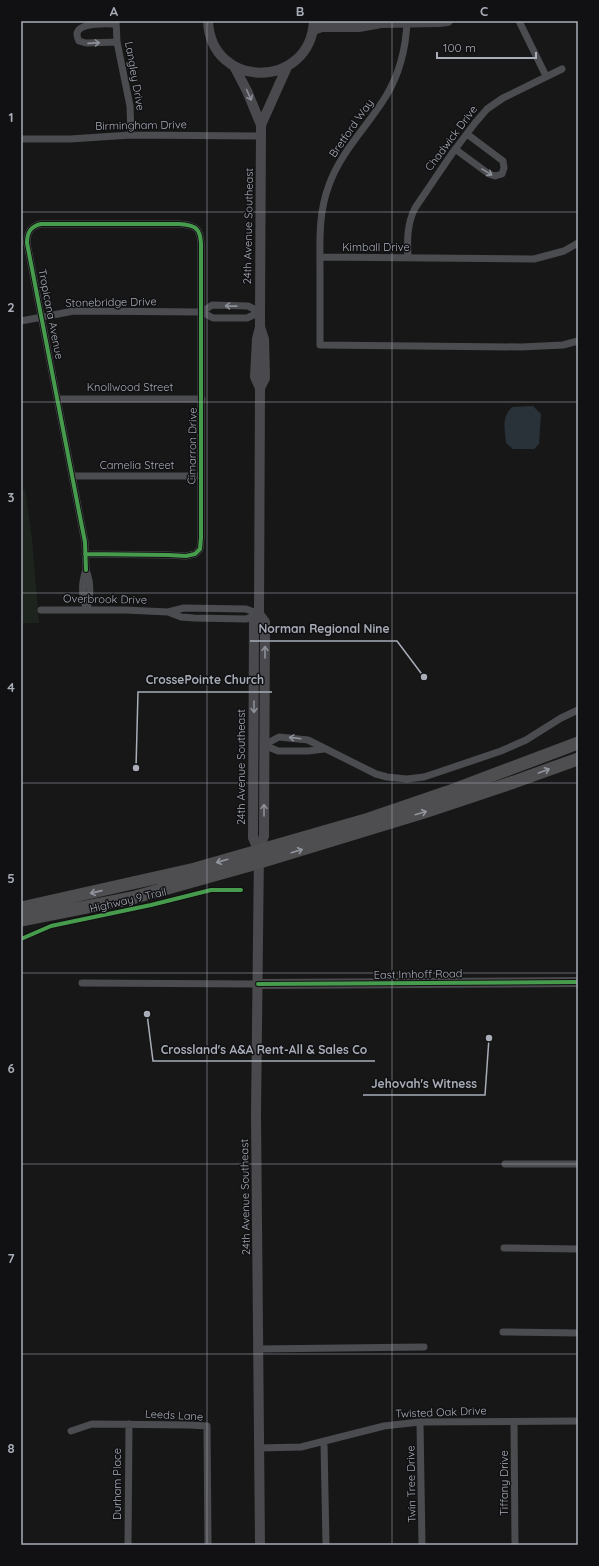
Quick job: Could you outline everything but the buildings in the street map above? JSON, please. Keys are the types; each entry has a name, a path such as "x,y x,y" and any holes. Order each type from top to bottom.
{"highway":[{"path":"21,920 132,898 259,854 448,792 578,743"},
{"path":"21,908 188,871 424,812 578,759"}],"street":[{"name":"24th Avenue Southeast","path":"208,21 209,30 215,47 221,55 234,66 256,74 269,73 287,67 296,60 308,44 313,26"},
{"path":"313,26 359,27 378,22 448,21"},
{"path":"519,21 546,76"},
{"path":"116,22 80,27 77,38 78,41 86,44 118,42"},
{"name":"Langley Drive","path":"116,22 118,42 130,106 132,135"},
{"name":"Bretford Way","path":"407,22 402,60 392,85 382,102 343,157 328,186 320,220 320,345 522,347 563,345 578,340"},
{"name":"24th Avenue Southeast","path":"234,66 247,91 261,125 260,327 257,339 255,377 260,388 259,614 254,622 253,823 253,838 259,854"},
{"name":"24th Avenue Southeast","path":"261,125 287,67"},
{"name":"Chadwick Drive","path":"408,258 408,231 412,214 419,200 481,115 494,104 562,69"},
{"path":"455,149 489,174 495,176 502,174 504,168 503,161 467,134"},
{"name":"Birmingham Drive","path":"21,139 70,139 132,135 261,136"},
{"name":"Tropicana Avenue","path":"87,609 90,600 90,578 86,570 86,554 72,476 27,243 28,233 33,227 41,224 188,224 197,228"},
{"name":"Cimarron Drive","path":"86,554 168,554 186,556 198,552 201,545 202,312 201,243 197,228"},
{"name":"Kimball Drive","path":"320,258 534,259 564,251 578,243"},
{"name":"Stonebridge Drive","path":"202,312 212,306 248,306 260,312"},
{"name":"Stonebridge Drive","path":"21,321 68,312 88,311 202,312 214,318 247,318 260,312"},
{"name":"Knollwood Street","path":"58,399 202,399"},
{"name":"Camelia Street","path":"72,476 201,476"},
{"name":"Overbrook Drive","path":"40,610 87,609 168,612 184,608 246,608 259,614"},
{"name":"24th Avenue Southeast","path":"259,614 265,622 264,836 259,854 256,1122 260,1545"},
{"path":"264,745 279,737 308,740 387,778 414,778 442,771 502,751 526,740 561,718 578,710"},
{"path":"264,745 278,751 308,751 324,749"},
{"name":"East Imhoff Road","path":"82,983 258,984 578,982"},
{"path":"505,1164 578,1164"},
{"path":"504,1248 578,1249"},
{"path":"503,1332 578,1333"},
{"path":"258,1349 424,1347"},
{"name":"Twisted Oak Drive","path":"259,1448 301,1447 373,1428 420,1422 578,1421"},
{"name":"Twin Tree Drive","path":"420,1422 422,1545"},
{"name":"Tiffany Drive","path":"514,1422 515,1545"},
{"name":"Leeds Lane","path":"71,1431 92,1424 207,1426 208,1545"},
{"name":"Durham Place","path":"128,1424 128,1545"},
{"path":"324,1442 326,1545"}],"shaded area":[{"path":"533,406 541,414 539,444 534,449 513,449 506,443 504,424 506,415 512,407"},
{"path":"25,489 32,539 39,623 21,623 21,490"}],"cycle path":[{"path":"85,554 168,555 186,556 195,554 200,549 201,243 198,230 189,225 41,224 32,228 28,236 27,243 85,542 86,570"},
{"name":"Highway 9 Trail","path":"21,939 51,926 151,905 211,890 241,890"},
{"path":"258,984 578,982"}],"place":[{"name":"Norman Regional Nine","path":"424,677"},
{"name":"CrossePointe Church","path":"136,768"},
{"name":"Crossland's A&A Rent-All & Sales Co","path":"147,1014"},
{"name":"Jehovah's Witness","path":"489,1038"}]}
